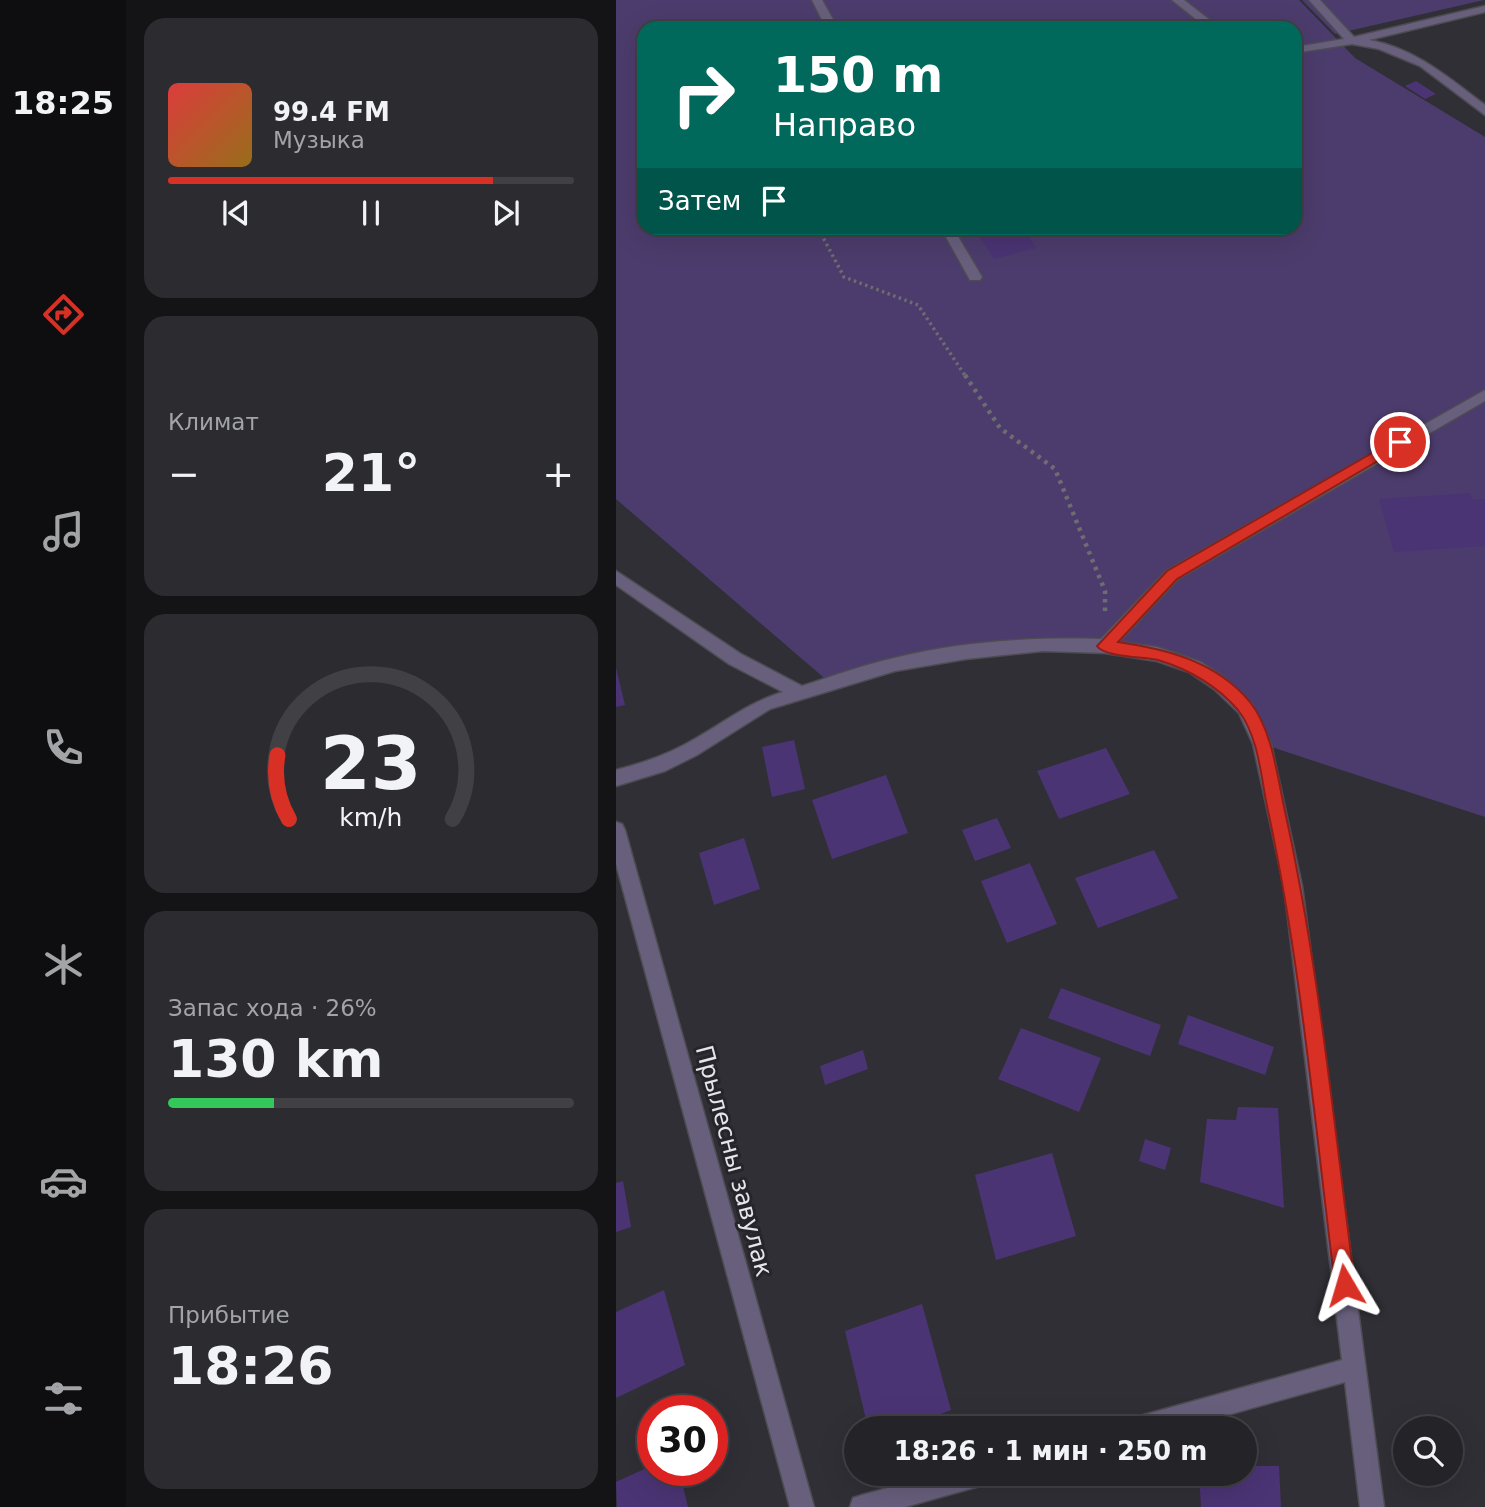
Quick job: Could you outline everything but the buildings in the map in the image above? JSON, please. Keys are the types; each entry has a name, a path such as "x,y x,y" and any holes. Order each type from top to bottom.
{"street":[{"path":"817,0 828,21"},
{"path":"1177,0 1205,21"},
{"path":"1314,0 1352,41 1382,46 1424,64 1485,111"},
{"path":"1302,49 1352,41 1485,9"},
{"path":"951,235 975,277"},
{"path":"1105,646 1172,575 1485,395"},
{"path":"616,577 735,659 801,693"},
{"path":"616,778 659,766 691,750 765,704 895,664 966,652 1043,644 1105,646 1157,654 1195,667 1220,684 1245,708 1262,744 1293,886 1372,1507"},
{"name":"Прылесны завулак","path":"616,830 802,1507"},
{"path":"1182,1416 1356,1367"},
{"path":"862,1507 936,1486"}],"path":[{"path":"822,235 844,277 918,305 1000,428 1055,469 1105,591 1105,646"}],"shaded area":[{"path":"616,0 1299,0 1355,58 1485,137 1485,817 1262,744 1245,708 1195,667 1105,646 966,652 830,683 616,499"},
{"path":"1302,0 1484,0 1335,34"}],"route":[{"path":"1345,1285 1293,886 1262,744 1245,708 1220,684 1195,667 1157,654 1105,646 1172,575 1400,442"}]}
